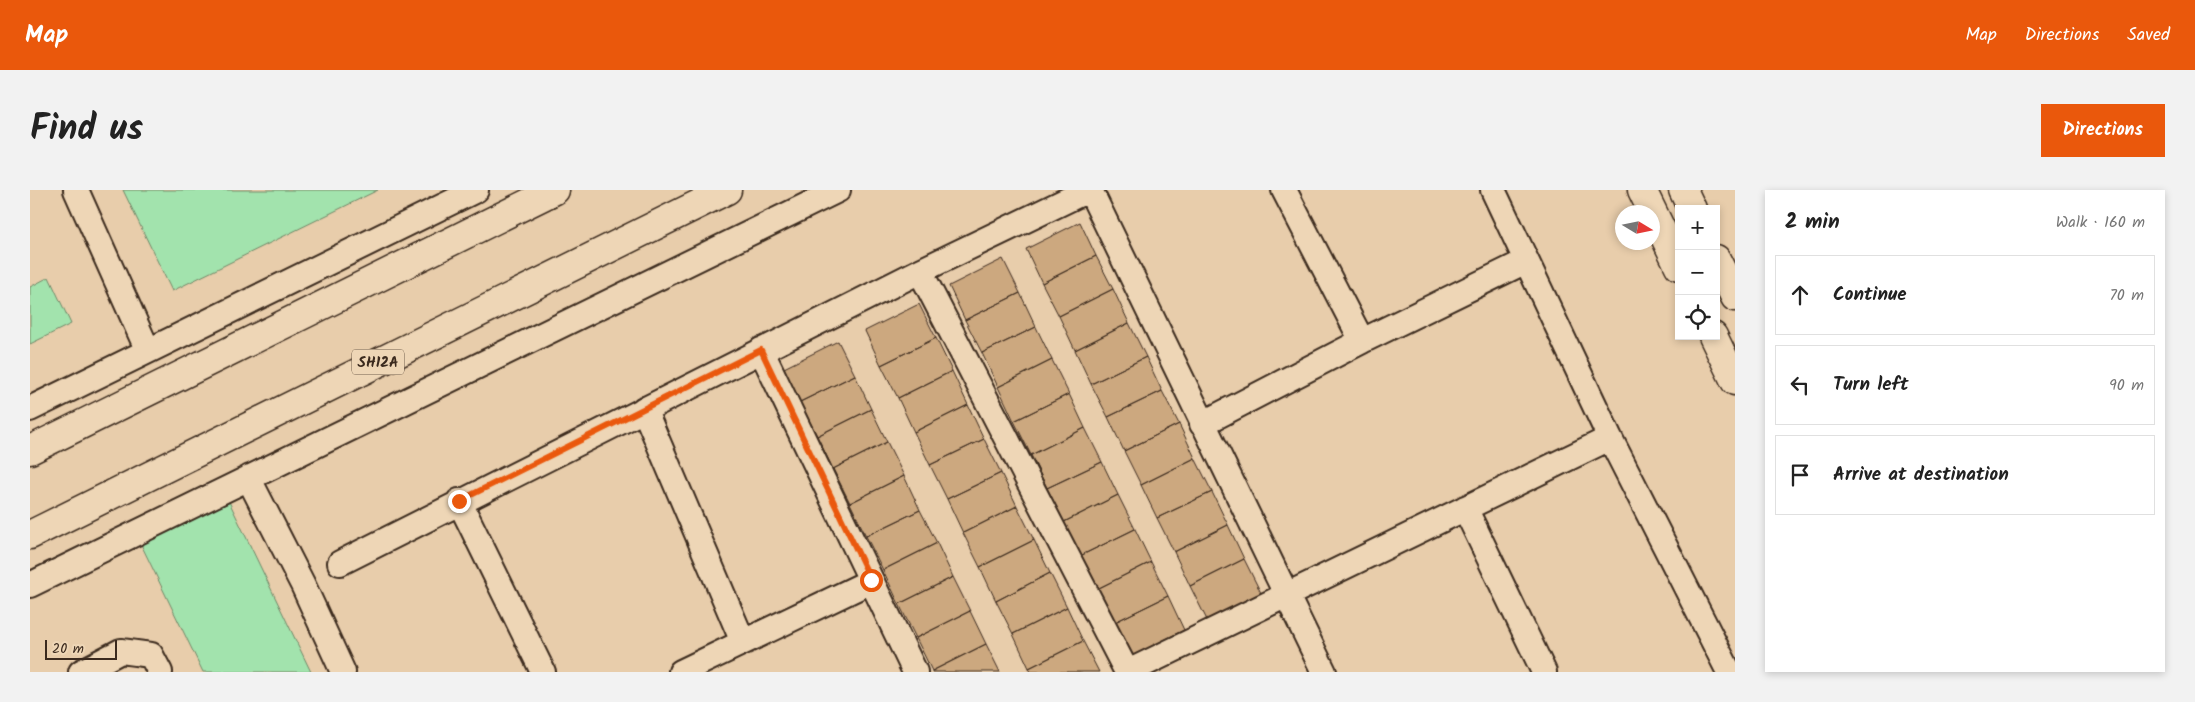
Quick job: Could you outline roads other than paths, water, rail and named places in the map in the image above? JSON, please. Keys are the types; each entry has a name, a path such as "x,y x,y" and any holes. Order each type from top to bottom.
{"main road":[{"path":"30,450 555,190"},
{"name":"SH12A","path":"30,535 727,190"},
{"path":"1642,190 1675,258"},
{"path":"1683,190 1690,205"},
{"path":"1720,267 1735,297"},
{"path":"1715,340 1735,381"}],"street":[{"path":"76,190 148,351"},
{"path":"30,409 476,190"},
{"path":"30,585 838,190"},
{"path":"340,562 920,271 1089,190 1202,424 1288,594 1324,672"},
{"path":"1284,190 1362,341"},
{"path":"1493,190 1610,438 1729,672"},
{"path":"1202,424 1362,341 1526,261"},
{"path":"920,271 1128,672 1610,438"},
{"path":"761,350 915,672"},
{"path":"644,409 744,642"},
{"path":"250,477 254,489 303,585 342,672"},
{"path":"459,501 543,672"},
{"path":"1465,508 1544,672"},
{"path":"681,672 871,580"},
{"path":"81,672 121,651 151,655 160,672"}]}
